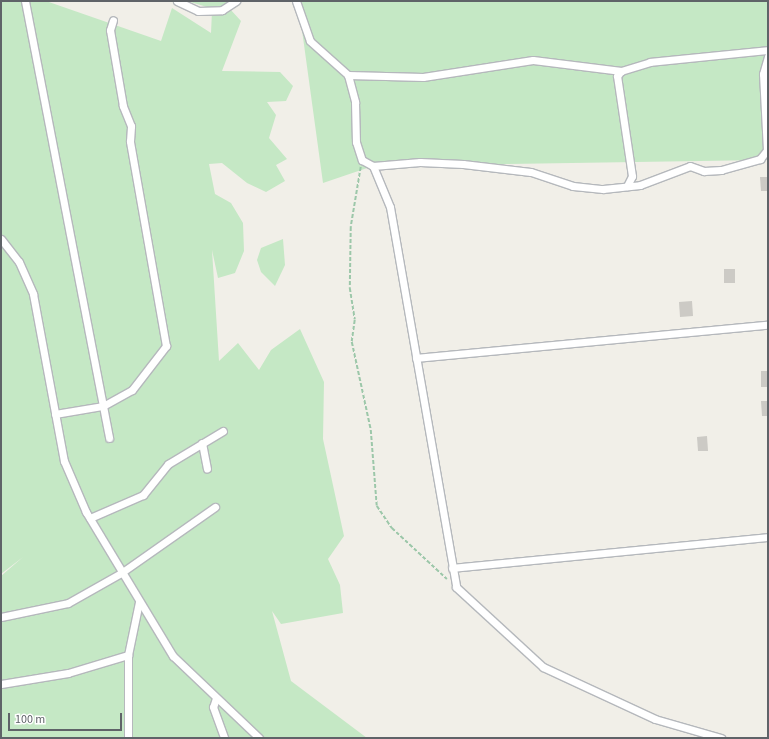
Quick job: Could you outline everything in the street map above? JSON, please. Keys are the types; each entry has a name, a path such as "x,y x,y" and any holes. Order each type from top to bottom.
{"street":[{"path":"25,1 109,438"},
{"path":"177,1 198,11 222,10 236,1"},
{"path":"296,1 310,41 348,75 355,102 356,142 362,160 373,166 420,162 463,164 531,172 573,186 603,189 640,185 690,166 704,171 721,170 760,159 767,150 763,74 768,56"},
{"path":"55,414 103,406 132,390 166,346 130,141 131,126 123,106 110,30 113,20"},
{"path":"348,75 430,76 533,60 621,71 650,62 768,50"},
{"path":"621,71 617,76 632,176 627,186"},
{"path":"373,166 390,207 456,587 543,667 655,719 721,738"},
{"path":"1,240 19,262 33,294 67,471 90,518 121,573 173,656 259,738"},
{"path":"416,358 768,325"},
{"path":"90,518 143,495 168,464 223,431"},
{"path":"202,443 207,469"},
{"path":"1,617 68,603 121,573 215,507"},
{"path":"452,568 768,537"},
{"path":"128,738 128,655 139,602"},
{"path":"1,684 68,673 128,655"},
{"path":"216,698 213,707 224,738"}],"path":[{"path":"362,160 351,228 350,288 355,320 352,342 371,430 377,506 392,528 456,587"}],"green space":[{"path":"1,1 46,1 161,41 172,8 211,33 212,11 217,10 187,1 233,1 230,9 241,21 222,71 280,72 293,86 286,101 267,102 276,115 269,138 287,159 276,165 285,181 266,192 247,183 222,163 209,164 215,194 231,203 243,223 244,251 235,273 218,278 212,250 219,361 238,343 259,370 271,350 300,329 324,382 323,439 344,536 328,559 340,585 343,613 281,624 272,611 291,681 367,738 1,738 1,576 23,557 1,574"},
{"path":"298,1 768,1 768,160 373,166 323,183"},
{"path":"283,239 285,265 275,286 261,272 257,260 261,248"}],"building":[{"path":"760,177 768,177 768,191 761,191"},
{"path":"724,269 735,269 735,283 724,283"},
{"path":"692,301 693,316 680,317 679,302"},
{"path":"761,371 768,371 768,387 761,387"},
{"path":"761,401 768,401 768,416 762,416"},
{"path":"707,436 708,451 698,451 697,437"}]}
